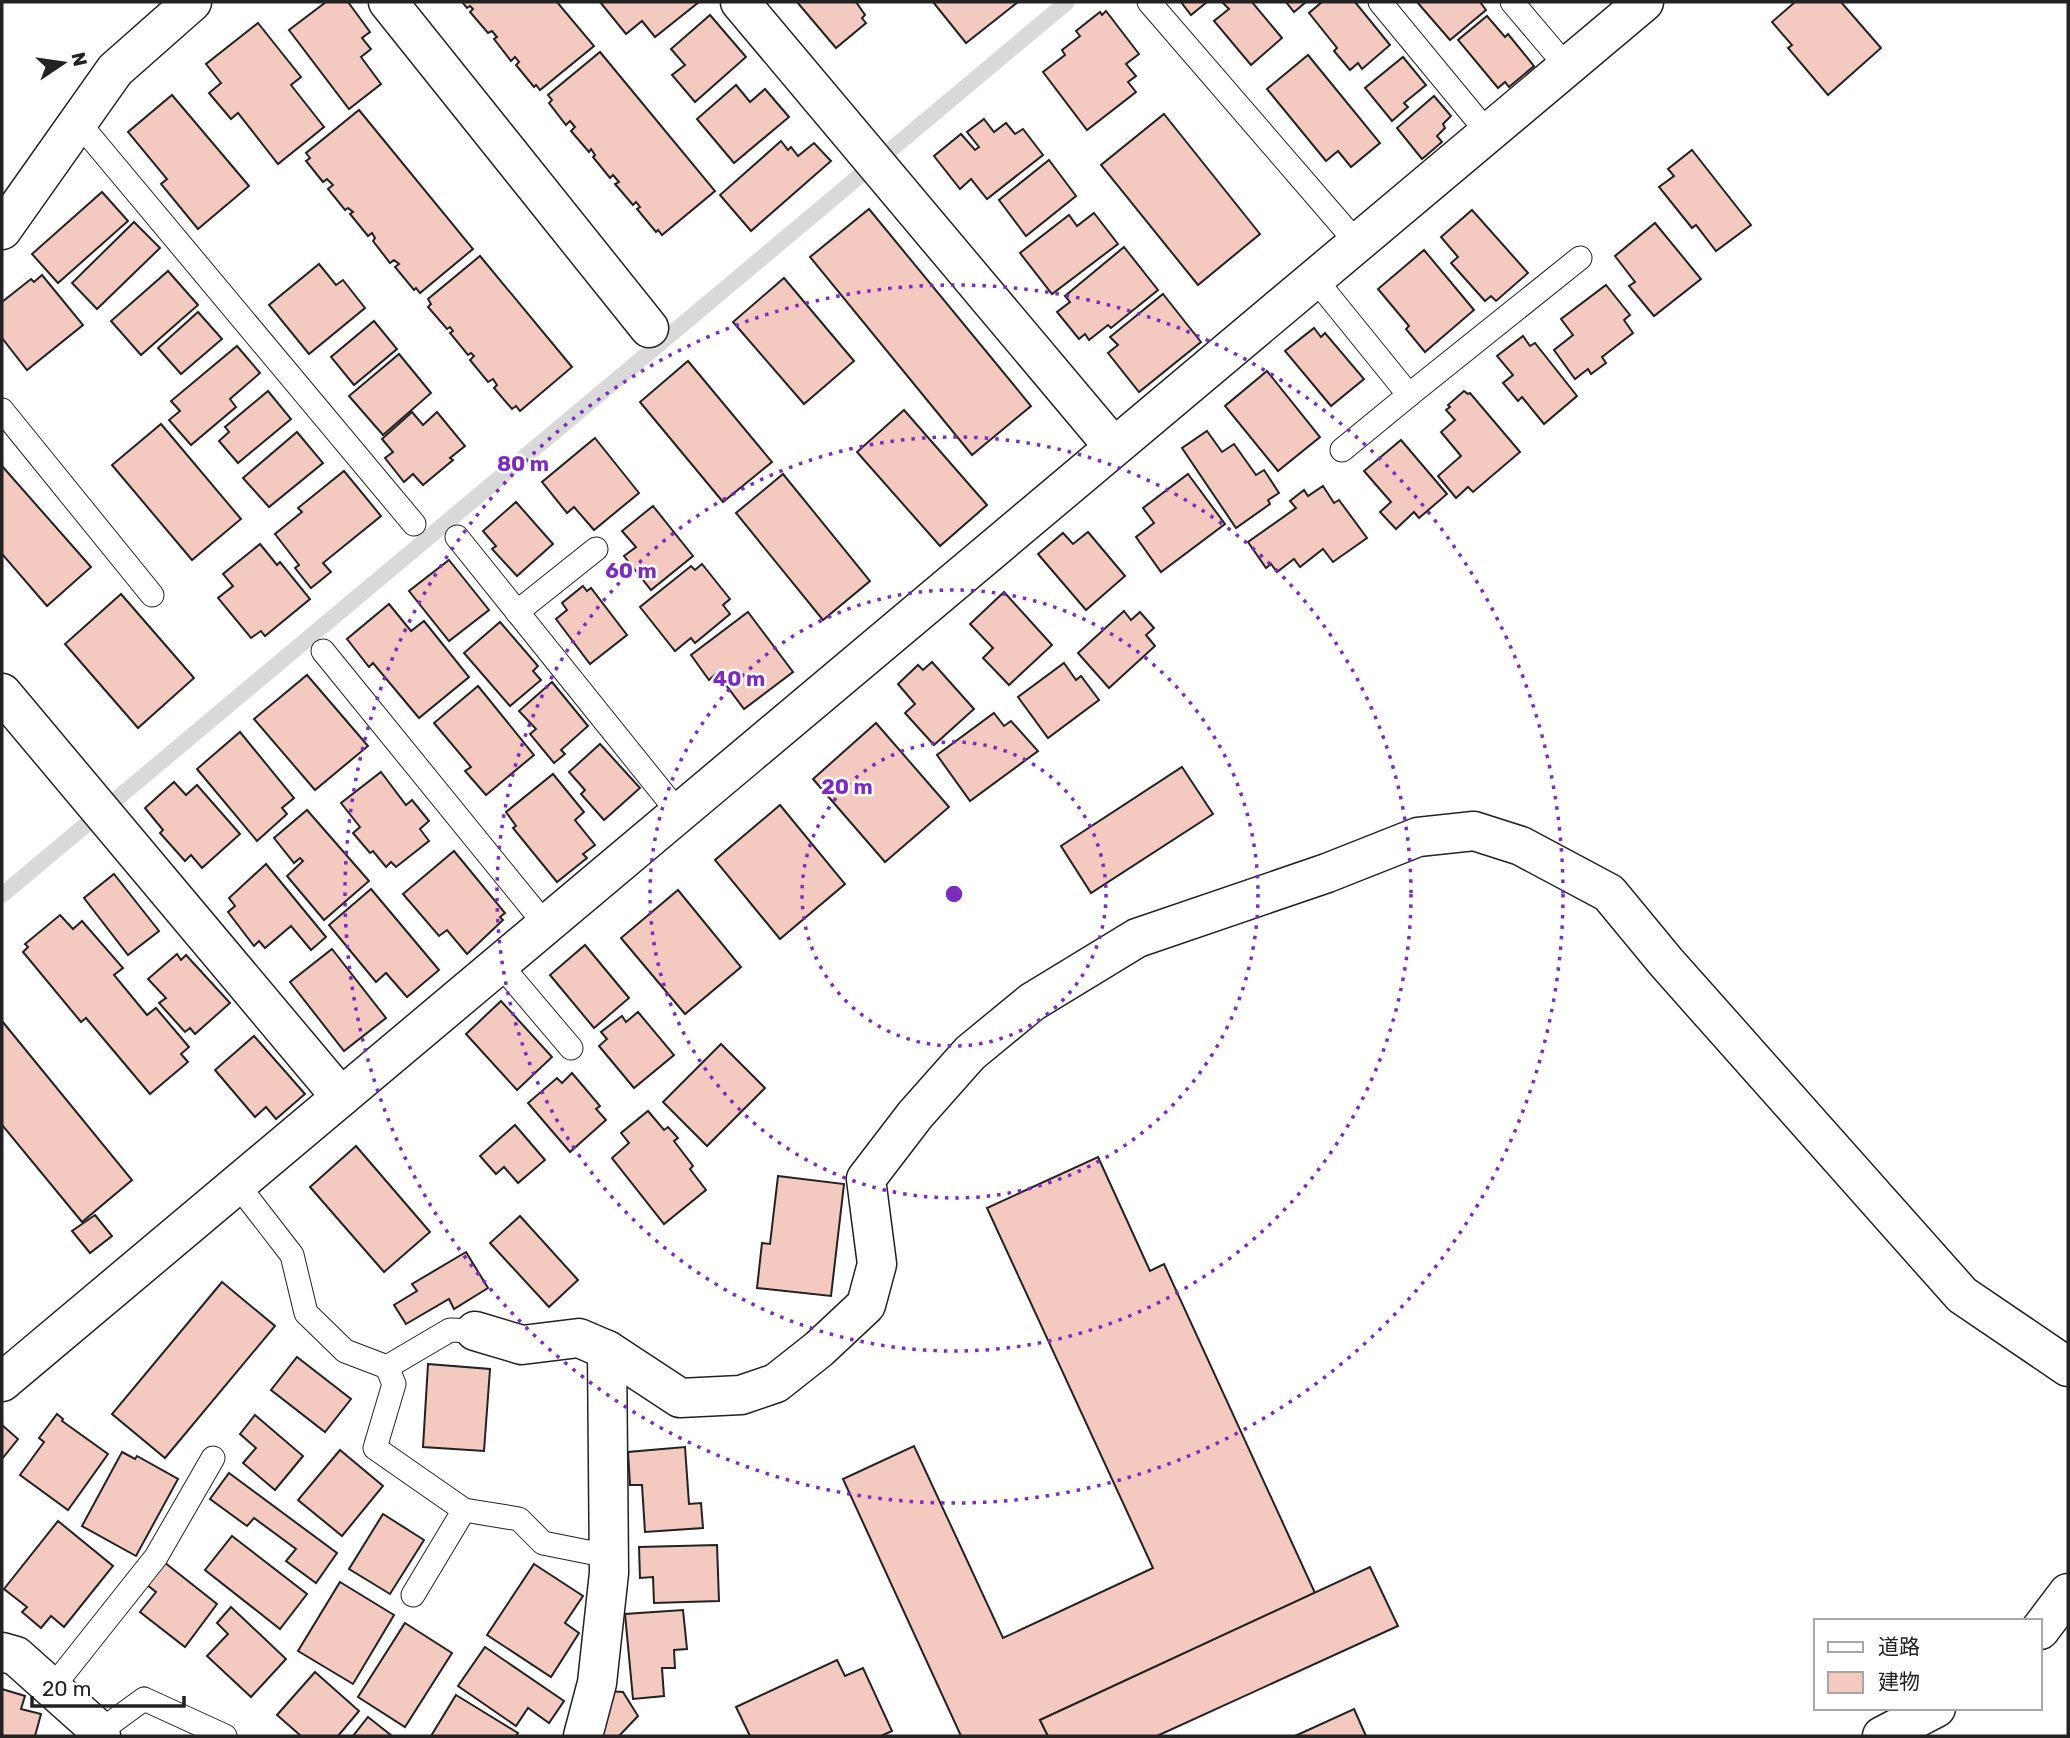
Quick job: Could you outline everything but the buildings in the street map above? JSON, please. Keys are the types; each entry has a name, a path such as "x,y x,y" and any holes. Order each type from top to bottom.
{"street":[{"path":"388,2 649,328"},
{"path":"740,2 1113,446"},
{"path":"2,1382 1644,2"},
{"path":"2,230 116,70 184,4"},
{"path":"2,693 341,1097"},
{"path":"475,1331 522,1345 579,1338 607,1350 680,1398 741,1395 776,1383 819,1349 866,1305 877,1265 866,1179 915,1115 970,1053 1032,1002 1137,938 1327,873 1418,837 1474,831 1521,846 1609,893 1676,973 1962,1295 2068,1367"},
{"path":"583,1736 597,1683 609,1573 607,1350"},
{"path":"2042,1627 2068,1593"},
{"path":"2,1652 16,1656 101,1733"},
{"path":"1882,1736 1932,1710"}],"lane":[{"path":"1149,2 1358,244"},
{"path":"1380,2 1488,133"},
{"path":"1512,2 1567,67"},
{"path":"78,122 414,524"},
{"path":"1342,450 1580,258"},
{"path":"1315,279 1409,395"},
{"path":"2,410 152,595"},
{"path":"457,537 678,812"},
{"path":"517,612 596,549"},
{"path":"323,651 545,924"},
{"path":"499,963 571,1048"},
{"path":"237,1184 292,1255 306,1313 345,1351 387,1367 394,1384 375,1448 464,1510 519,1519 543,1543 608,1556"},
{"path":"387,1367 450,1330 475,1331"},
{"path":"52,1688 156,1558 213,1458"},
{"path":"413,1595 464,1510"},
{"path":"101,1733 144,1699 225,1736"}],"waterway":[{"path":"2,895 1067,2"}]}
